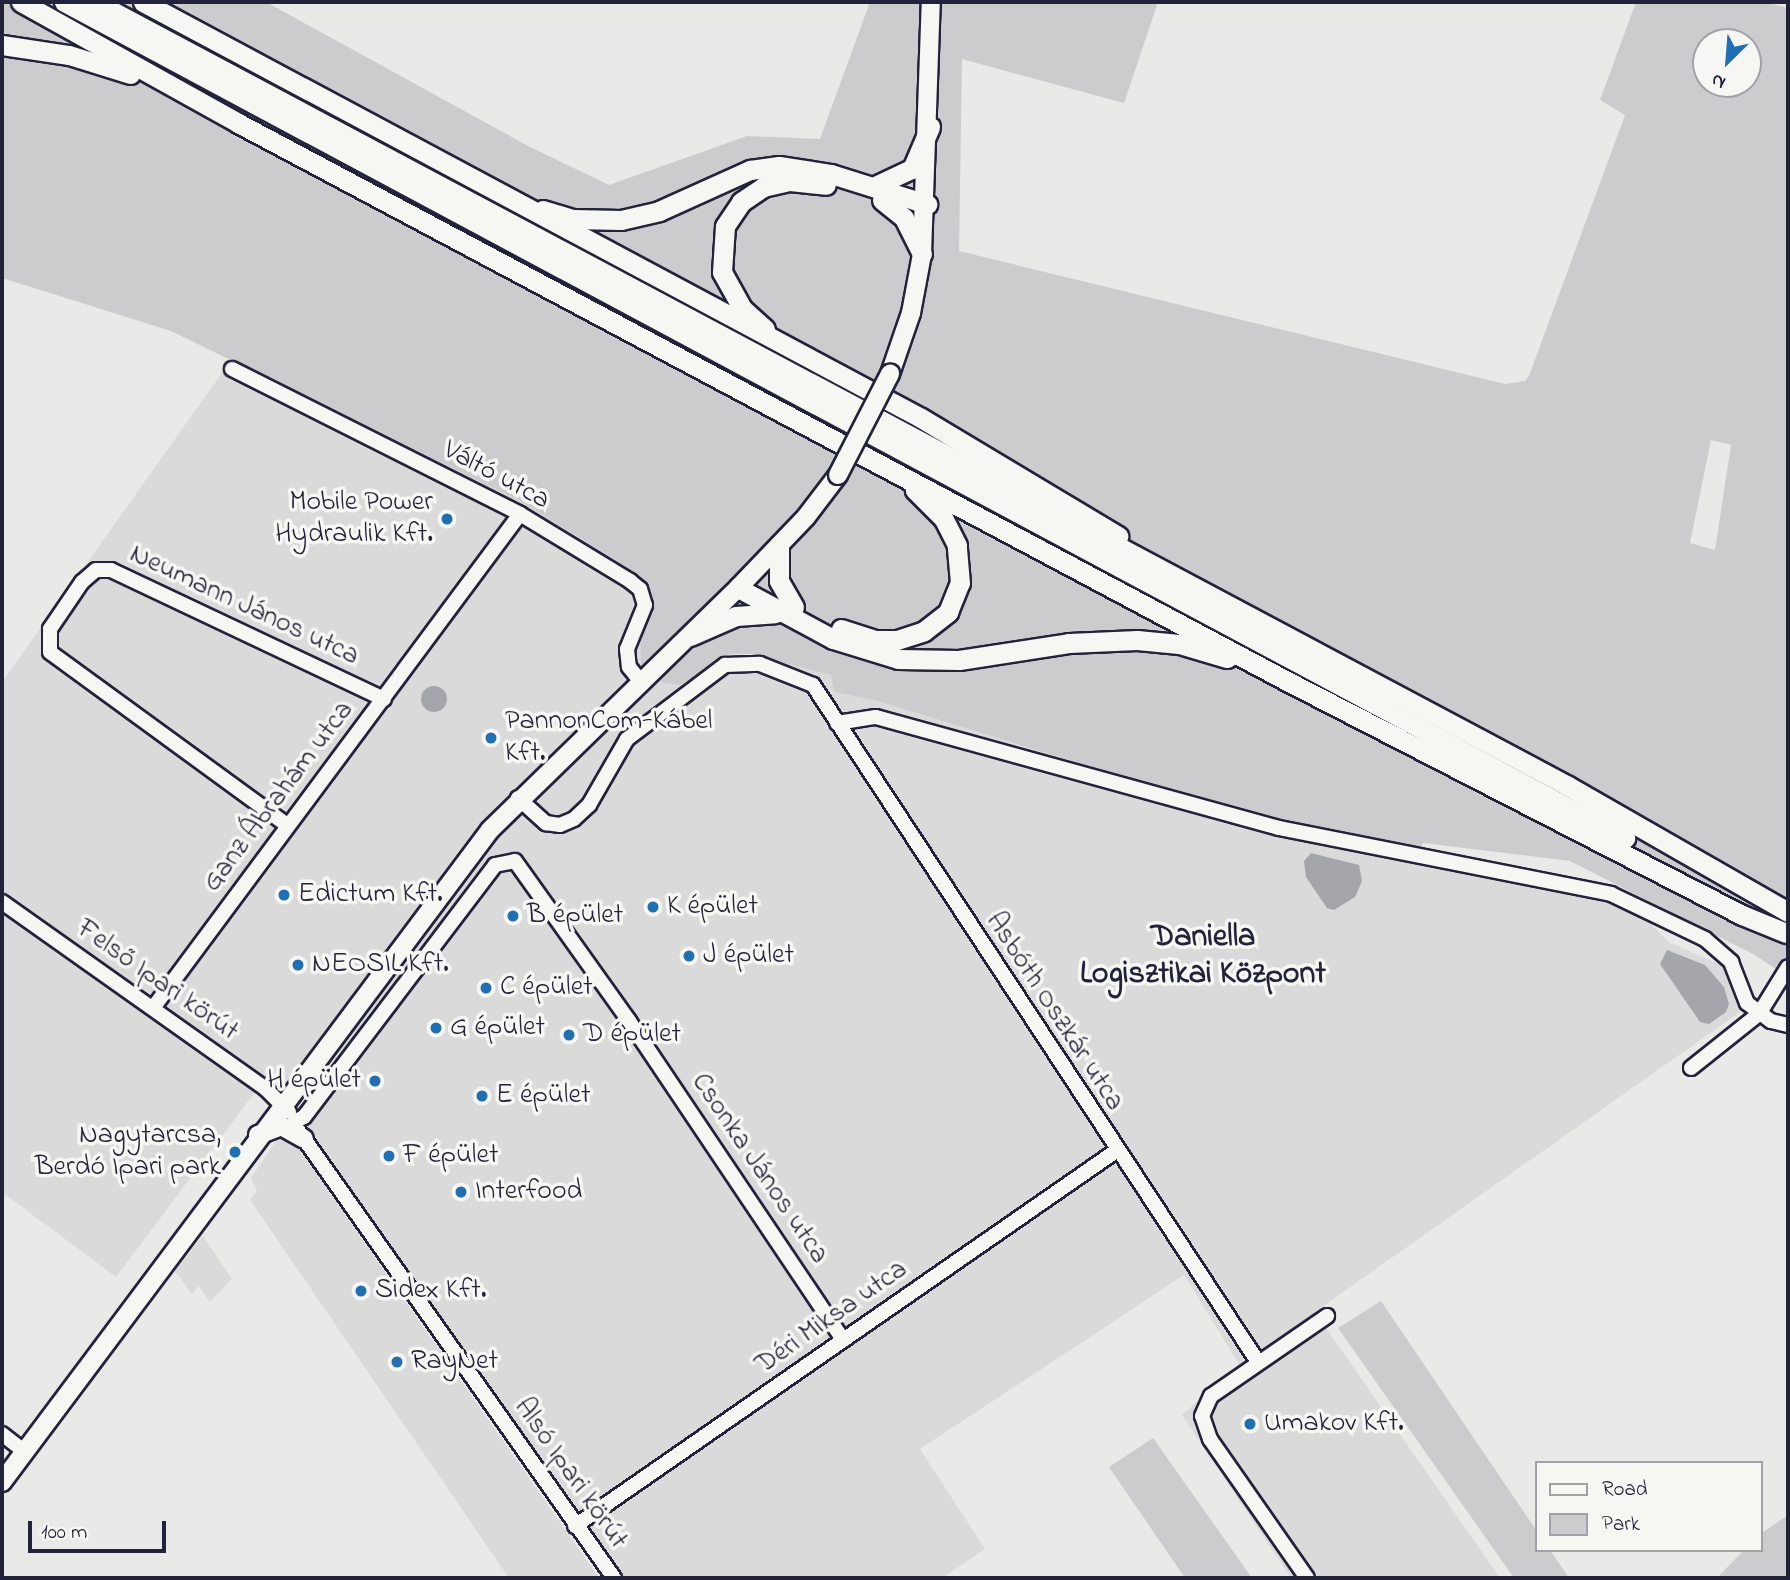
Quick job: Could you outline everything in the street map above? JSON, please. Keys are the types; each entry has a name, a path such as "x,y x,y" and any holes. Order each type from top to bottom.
{"highway":[{"path":"21,2 238,123 1289,682 1742,915 1787,934"},
{"path":"64,2 1520,780 1787,934"},
{"path":"95,2 1568,786 1788,912"},
{"path":"143,2 1008,468 1182,581"},
{"path":"2,45 69,55 117,69 238,123"},
{"path":"869,184 888,183 912,169 930,127"},
{"path":"492,191 573,219 609,221 659,211 733,176 764,168 805,168 869,184 927,206"},
{"path":"819,365 755,322 729,290 720,259 725,226 741,202 777,183 804,181 882,200 927,206"},
{"path":"882,200 904,218 922,254"},
{"path":"737,589 787,610 874,640 907,638 948,612 961,568 952,533 931,505 878,463"},
{"path":"779,545 779,581 787,610"},
{"path":"690,636 736,616 787,610 855,649 898,659 959,660 1069,643 1137,640 1201,649 1289,682"}],"main road":[{"path":"2,1482 258,1135 518,798 737,589 779,545 838,475 890,374 911,313 922,254 927,206 931,2"},
{"path":"258,1135 281,1126 304,1139"}],"street":[{"name":"Váltó utca","path":"232,369 520,514 639,589 645,611 631,635 627,658 641,682"},
{"name":"Ganz Ábrahám utca","path":"153,1008 520,514"},
{"name":"Neumann János utca","path":"287,825 50,652 50,629 82,582 96,570 111,570 384,699"},
{"name":"Asbóth Oszkár utca","path":"518,798 546,822 560,825 574,819 589,804 627,739 725,665 760,664 813,685 1116,1151 1258,1362"},
{"path":"837,723 876,717 1279,828 1611,894 1679,923 1723,953 1736,971 1746,1003 1759,1014 1788,1025"},
{"name":"Csonka János utca","path":"294,1122 304,1117 495,865 509,860 520,863 844,1340"},
{"name":"Felső Ipari körút","path":"2,902 283,1102"},
{"path":"1691,1068 1759,1014 1787,969"},
{"name":"Alsó Ipari körút","path":"283,1102 304,1139 614,1578"},
{"name":"Déri Miksa utca","path":"575,1526 1116,1151"},
{"path":"1307,1578 1203,1422 1203,1408 1211,1396 1326,1316"},
{"path":"2,1434 24,1451"}],"shaded area":[{"path":"232,359 520,501 635,572 647,588 650,614 640,633 680,685 729,654 779,660 831,675 834,692 878,701 1230,810 1616,890 1669,942 1719,964 1730,976 1740,1012 1315,1312 1500,1578 1291,1578 1182,1415 1239,1364 1184,1275 920,1449 985,1549 942,1578 620,1578 329,1166 278,1086 2,892 2,682"},
{"path":"434,686 443,690 447,699 443,708 434,712 425,708 421,699 425,690"},
{"path":"1311,853 1359,865 1362,881 1355,897 1334,910 1327,908 1306,877 1304,861"},
{"path":"2,910 255,1092 116,1277 2,1192"},
{"path":"1667,950 1705,965 1724,987 1729,1004 1726,1012 1709,1024 1700,1022 1660,964"},
{"path":"278,1138 292,1139 599,1578 509,1578 250,1200 257,1190 251,1178"},
{"path":"203,1236 232,1279 210,1302 199,1286 192,1294 175,1271"}],"green space":[{"path":"2,2 266,2 528,146 609,185 747,136 820,139 870,2 1158,2 1124,103 962,59 959,251 1505,384 1525,381 1529,376 1625,115 1600,100 1636,2 1765,2 1788,8 1788,977 1755,955 1570,861 1423,843 1417,856 1230,810 878,701 834,692 831,675 751,654 729,654 680,685 664,683 641,664 640,633 650,614 647,588 635,572 520,501 171,331 2,278","holes":["1711,440 1731,445 1715,550 1690,543"]},
{"path":"1381,1301 1534,1527 1534,1552 1551,1552 1569,1578 1514,1578 1338,1328"},
{"path":"1153,1438 1252,1578 1185,1578 1109,1467"},
{"path":"1788,1515 1788,1578 1717,1578 1742,1552 1762,1552 1762,1533"}],"place":[{"name":"Mobile Power Hydraulik Kft.","path":"447,519"},
{"name":"PannonCom-Kábel Kft.","path":"491,738"},
{"name":"Edictum Kft.","path":"284,895"},
{"name":"K épület","path":"653,907"},
{"name":"B épület","path":"513,916"},
{"name":"J épület","path":"689,956"},
{"name":"NEOSIL Kft.","path":"298,965"},
{"name":"C épület","path":"486,988"},
{"name":"G épület","path":"436,1028"},
{"name":"D épület","path":"569,1035"},
{"name":"H épület","path":"375,1081"},
{"name":"E épület","path":"482,1096"},
{"name":"Nagytarcsa, Berdó Ipari park","path":"235,1152"},
{"name":"F épület","path":"389,1156"},
{"name":"Interfood","path":"461,1192"},
{"name":"Sidex Kft.","path":"361,1291"},
{"name":"RayNet","path":"397,1362"},
{"name":"Umakov Kft.","path":"1250,1424"}],"district":[{"name":"Daniella Logisztikai Központ","path":"1203,958"}]}
